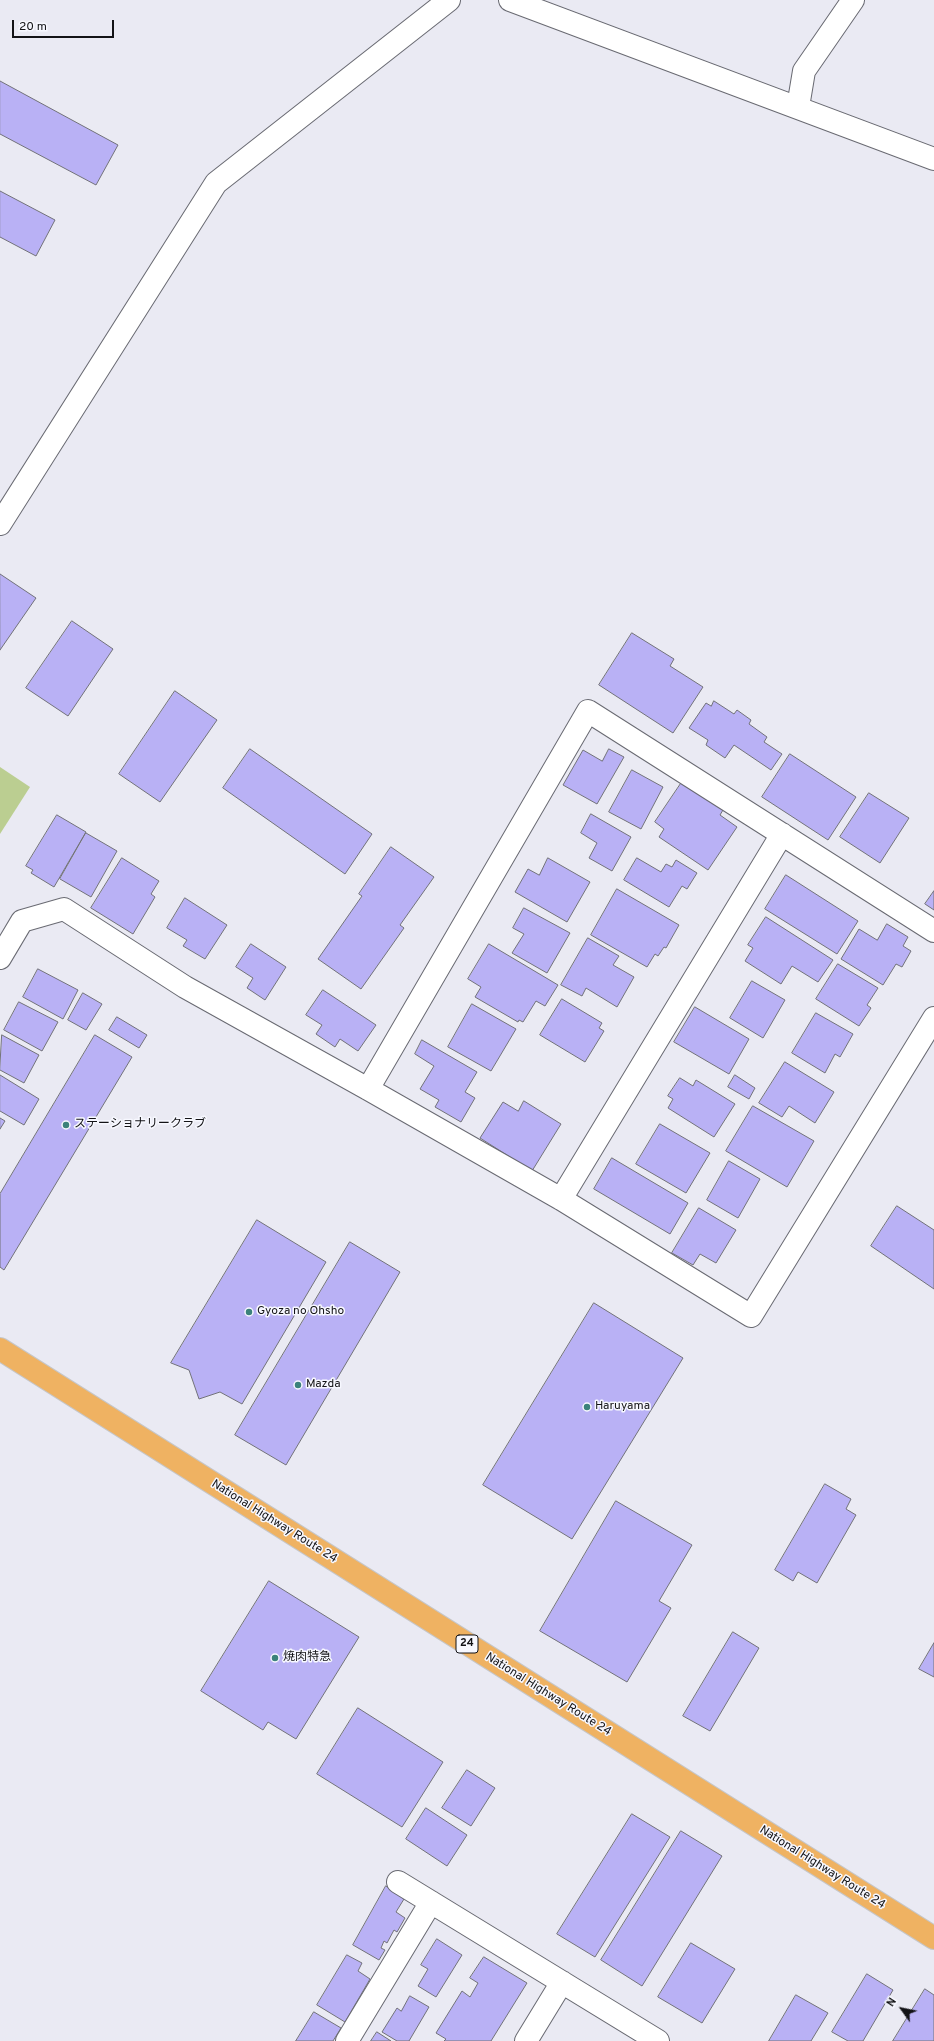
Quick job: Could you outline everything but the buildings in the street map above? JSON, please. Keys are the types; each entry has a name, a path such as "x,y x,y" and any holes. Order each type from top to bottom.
{"highway":[{"name":"National Highway Route 24","path":"0,1349 934,1938"}],"street":[{"path":"0,524 216,183 449,0"},
{"path":"510,0 934,159"},
{"path":"798,107 804,71 853,0"},
{"path":"368,1088 588,711 934,931"},
{"path":"561,1199 782,834"},
{"path":"0,958 22,921 64,909 185,987 368,1088 561,1199 751,1316 934,1018"},
{"path":"398,1882 658,2041"},
{"path":"347,2041 431,1902"},
{"path":"526,2041 562,1982"}],"green space":[{"path":"0,767 30,787 0,834"}],"place":[{"name":"ステーショナリークラブ","path":"66,1125"},
{"name":"Gyoza no Ohsho","path":"249,1312"},
{"name":"Mazda","path":"298,1385"},
{"name":"Haruyama","path":"587,1407"},
{"name":"焼肉特急","path":"275,1658"}]}
